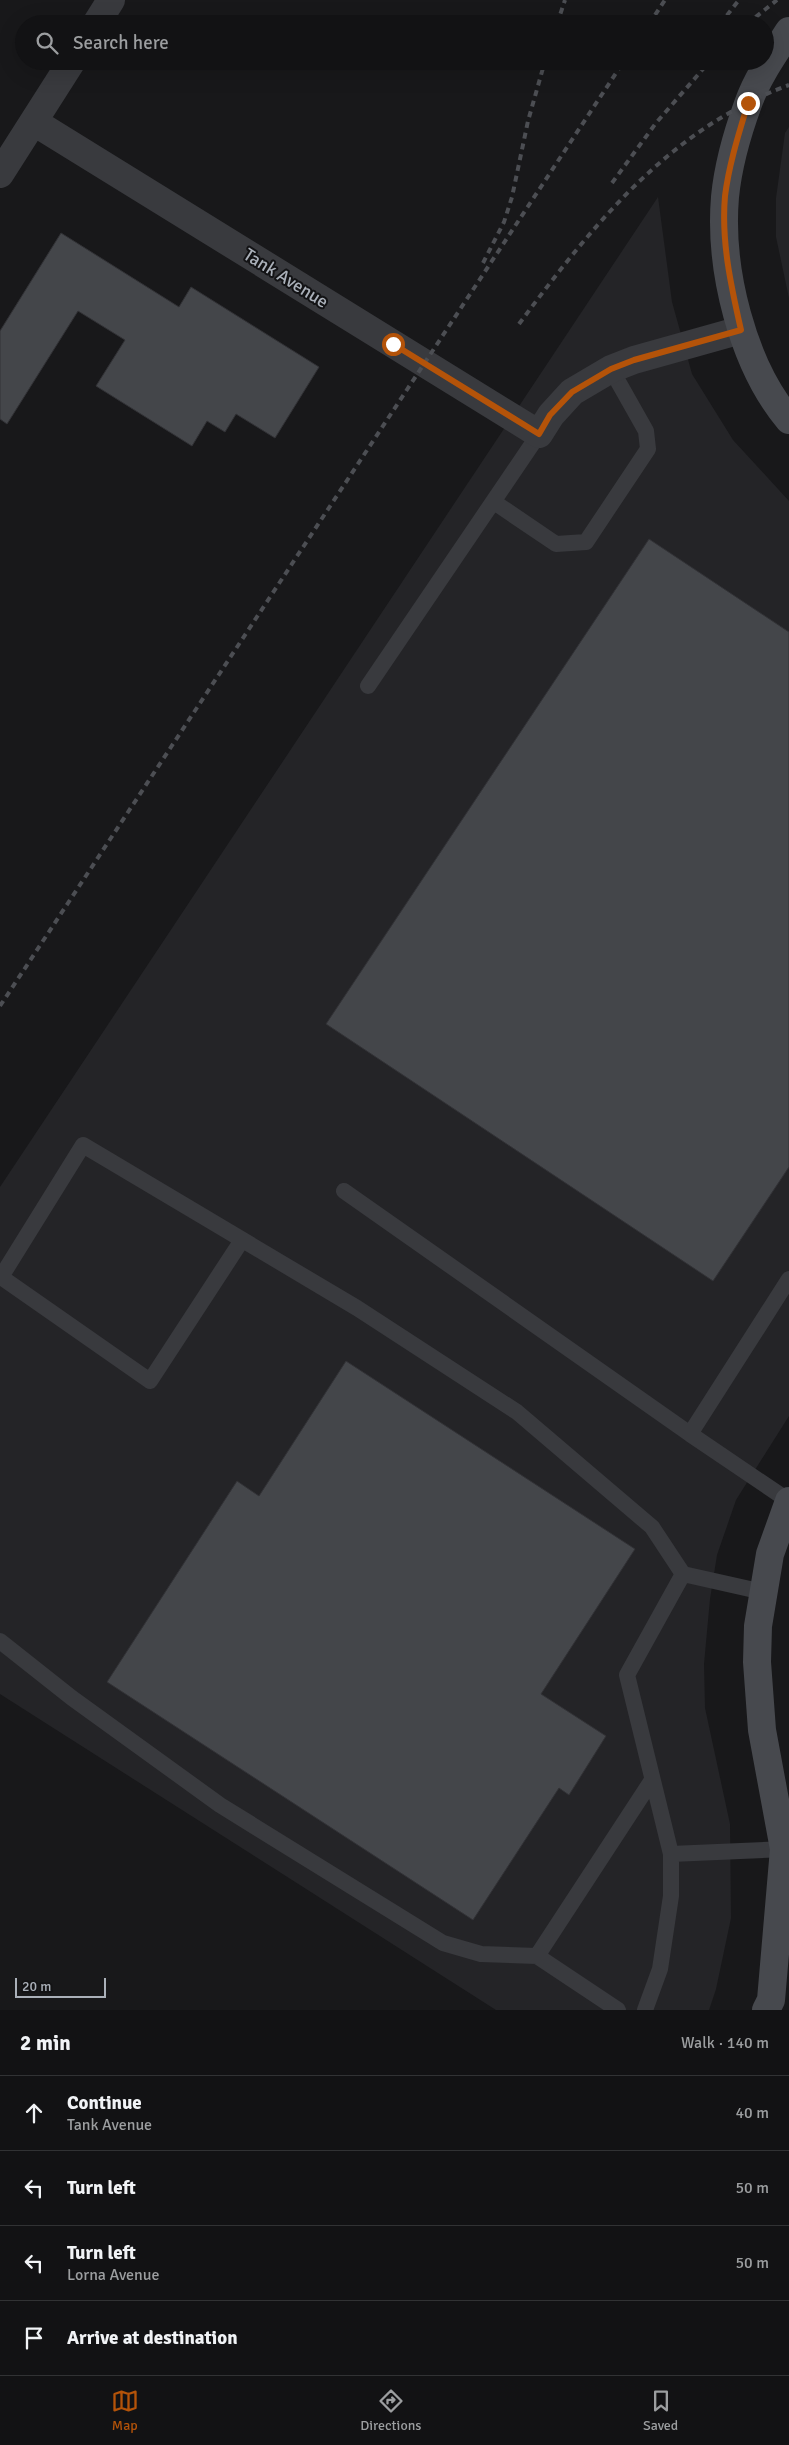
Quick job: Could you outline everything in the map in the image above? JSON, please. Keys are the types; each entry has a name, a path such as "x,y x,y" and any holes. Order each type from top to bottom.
{"street":[{"path":"102,15 111,0"},
{"path":"774,55 789,32"},
{"path":"0,174 66,70"},
{"path":"765,70 748,103 734,150 725,197 726,245 731,286 741,330 758,370 789,420"},
{"name":"Tank Avenue","path":"34,122 539,434"},
{"path":"539,434 550,415 572,392 611,369 634,360 741,330"},
{"path":"766,2010 770,2000 784,1849 762,1730 758,1694 758,1626 770,1554 789,1501"}],"lane":[{"path":"494,502 556,544 586,542 648,449 646,431 611,369"},
{"path":"368,686 539,434"},
{"path":"242,1240 150,1381 1,1278 83,1146 242,1240 357,1308 517,1412 652,1527 683,1574 763,1592"},
{"path":"344,1191 690,1434 789,1501"},
{"path":"690,1434 789,1279"},
{"path":"645,2010 660,1969 671,1896 671,1854 627,1675 683,1574"},
{"path":"0,1641 72,1698 220,1805 443,1943 481,1954 537,1956 618,2010"},
{"path":"537,1956 652,1780"},
{"path":"671,1854 784,1849"}],"shaded area":[{"path":"789,127 789,298 776,237 776,198 785,133"},
{"path":"658,197 672,302 692,374 733,440 789,501 789,1416 736,1500 717,1555 710,1599 704,1664 705,1708 730,1824 731,1918 716,1989 709,2010 496,2010 0,1694 0,1187"}],"building":[{"path":"61,233 179,307 191,287 319,367 275,438 236,414 225,432 207,421 192,446 96,386 125,340 78,311 7,424 0,419 0,331"},
{"path":"649,539 789,632 789,1167 713,1281 326,1024"},
{"path":"346,1361 635,1549 541,1694 606,1736 569,1795 559,1788 473,1920 107,1682 237,1481 259,1496"}],"railway":[{"path":"560,15 565,0"},
{"path":"655,15 665,0"},
{"path":"727,15 739,0"},
{"path":"758,15 777,0"},
{"path":"483,263 504,222 512,197 528,121 542,70"},
{"path":"0,1006 618,70"},
{"path":"612,183 656,123 702,70"},
{"path":"519,324 575,251 637,184 671,154 707,127 746,104 789,85"}],"route":[{"path":"393,344 539,434 550,415 572,392 611,369 634,360 741,330 731,286 726,245 725,197 734,150 748,103"}]}
